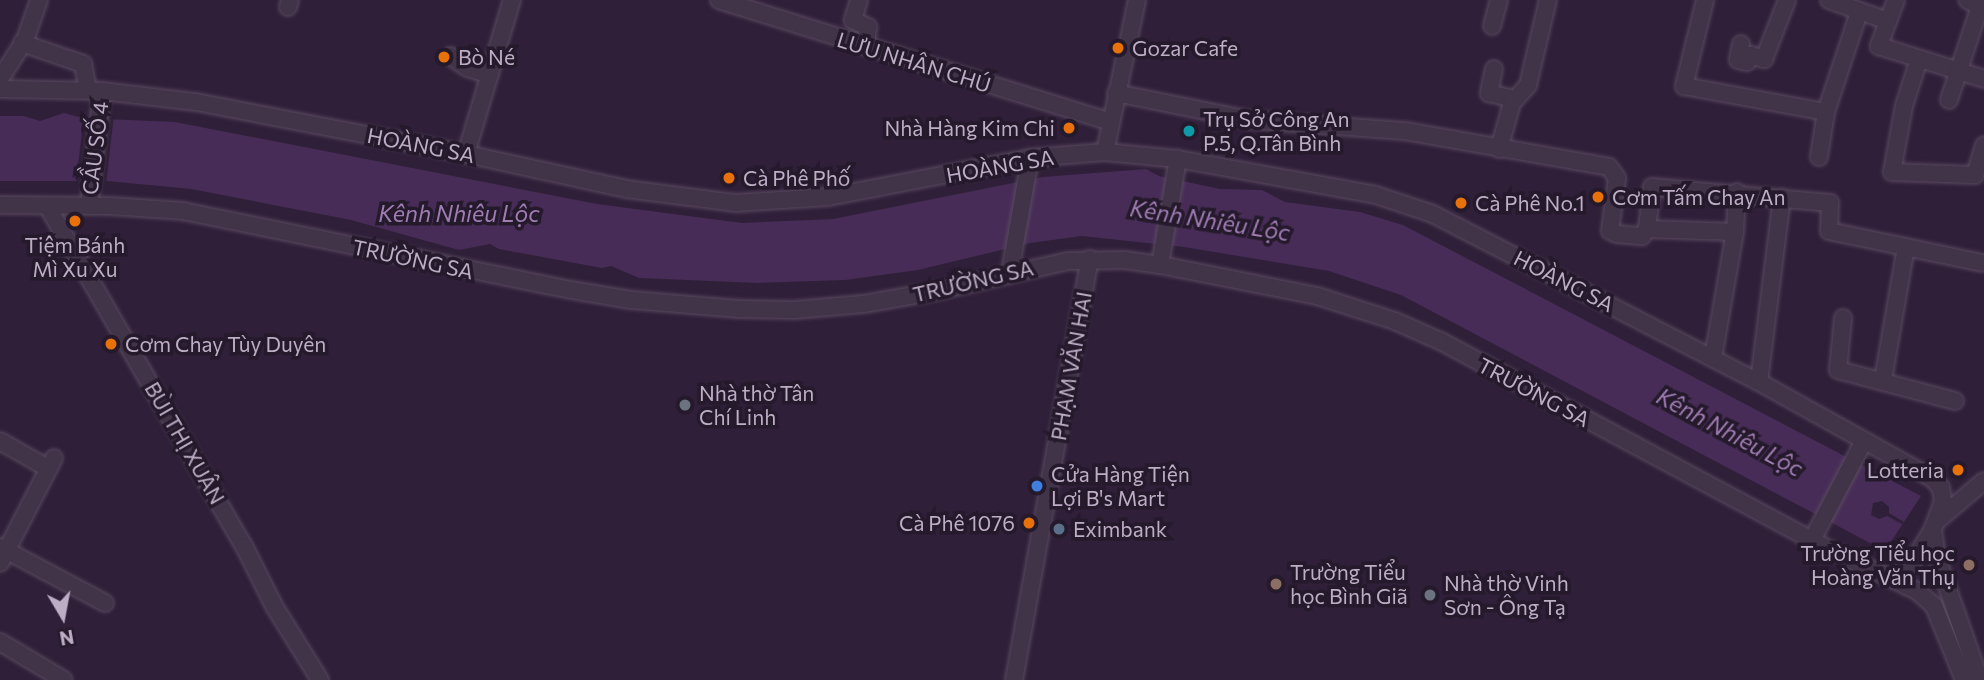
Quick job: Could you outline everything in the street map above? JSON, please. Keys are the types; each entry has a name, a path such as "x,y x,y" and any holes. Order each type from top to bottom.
{"street":[{"path":"0,79 22,43 40,0"},
{"path":"466,154 512,0"},
{"name":"LƯU NHÂN CHÚ","path":"719,0 1111,122"},
{"path":"859,0 853,20 868,27 866,47"},
{"path":"1105,152 1137,0"},
{"path":"1492,26 1499,0"},
{"path":"1499,149 1512,103 1528,85 1548,0"},
{"path":"1705,0 1684,86 1826,112"},
{"path":"1741,44 1738,60 1747,62 1751,55 1764,59 1787,0"},
{"path":"1829,0 1888,21"},
{"path":"1896,0 1879,46 1984,79"},
{"path":"1949,100 1980,6 1966,0"},
{"path":"1819,157 1826,112 1859,12"},
{"path":"22,43 83,64 95,90"},
{"path":"450,56 468,68 490,75"},
{"path":"1919,59 1904,106 1892,172 1975,175 1984,145"},
{"path":"1494,69 1489,93 1509,98 1512,103"},
{"name":"HOÀNG SA","path":"0,89 95,90 257,112 626,189 736,203 828,197 1105,152 1376,195 1409,205 1713,358 1759,382 1861,447 1939,483 1956,488 1981,483"},
{"name":"CẦU SỐ 4","path":"89,206 99,111 95,90"},
{"path":"1116,93 1250,120 1393,130 1609,167 1617,178 1610,231 1642,236 1647,229 1652,187 1737,192 1830,202 1829,231 1982,263"},
{"path":"1011,264 1028,165"},
{"path":"1161,258 1177,165"},
{"path":"1713,358 1735,232 1737,192"},
{"path":"1759,382 1782,197"},
{"name":"TRƯỜNG SA","path":"0,206 89,206 184,211 544,285 631,300 701,307 794,310 851,305 937,291 1011,264 1161,258 1317,296 1395,321 1440,341 1815,534 1917,591 1938,613 1964,680"},
{"name":"BÙI THỊ XUÂN","path":"48,207 238,535 274,606 320,680"},
{"path":"1647,229 1735,232"},
{"path":"1883,380 1906,247"},
{"name":"PHẠM VĂN HAI","path":"1014,680 1090,259"},
{"path":"1843,318 1838,370 1955,401"},
{"path":"0,441 52,463 2,553 104,603"},
{"path":"1815,534 1861,447"},
{"path":"1939,483 1943,497 1935,525 1943,577 1980,680"},
{"path":"1886,576 1896,576 1906,570 1935,525 1981,483"},
{"path":"0,642 64,680"}],"water":[{"name":"Kênh Nhiêu Lộc","path":"64,113 83,118 175,122 597,204 742,223 833,219 1043,177 1146,169 1159,176 1220,189 1262,190 1285,202 1360,212 1403,225 1921,496 1885,551 1401,295 1329,271 1184,247 1082,236 1030,243 918,270 845,280 758,283 639,278 611,266 602,268 499,249 490,244 459,250 351,220 191,189 107,181 0,181 0,116 24,116 40,121"}],"pier":[{"path":"84,114 114,114 106,185 76,184"},
{"path":"1882,501 1889,507 1889,513 1904,522 1902,524 1887,516 1879,519 1871,515 1873,503"}],"place":[{"name":"Gozar Cafe","path":"1118,48"},
{"name":"Bò Né","path":"444,57"},
{"name":"Nhà Hàng Kim Chi","path":"1069,128"},
{"name":"Trụ Sở Công An P.5, Q.Tân Bình","path":"1189,131"},
{"name":"Cà Phê Phố","path":"729,178"},
{"name":"Cơm Tấm Chay An","path":"1598,197"},
{"name":"Cà Phê No.1","path":"1461,203"},
{"name":"Tiệm Bánh Mì Xu Xu","path":"75,221"},
{"name":"Cơm Chay Tùy Duyên","path":"111,344"},
{"name":"Nhà thờ Tân Chí Linh","path":"685,405"},
{"name":"Lotteria","path":"1958,470"},
{"name":"Cửa Hàng Tiện Lợi B's Mart","path":"1037,486"},
{"name":"Cà Phê 1076","path":"1029,523"},
{"name":"Eximbank","path":"1059,529"},
{"name":"Trường Tiểu học Hoàng Văn Thụ","path":"1969,565"},
{"name":"Trường Tiểu học Bình Giã","path":"1276,584"},
{"name":"Nhà thờ Vinh Sơn - Ông Tạ","path":"1430,595"}]}
